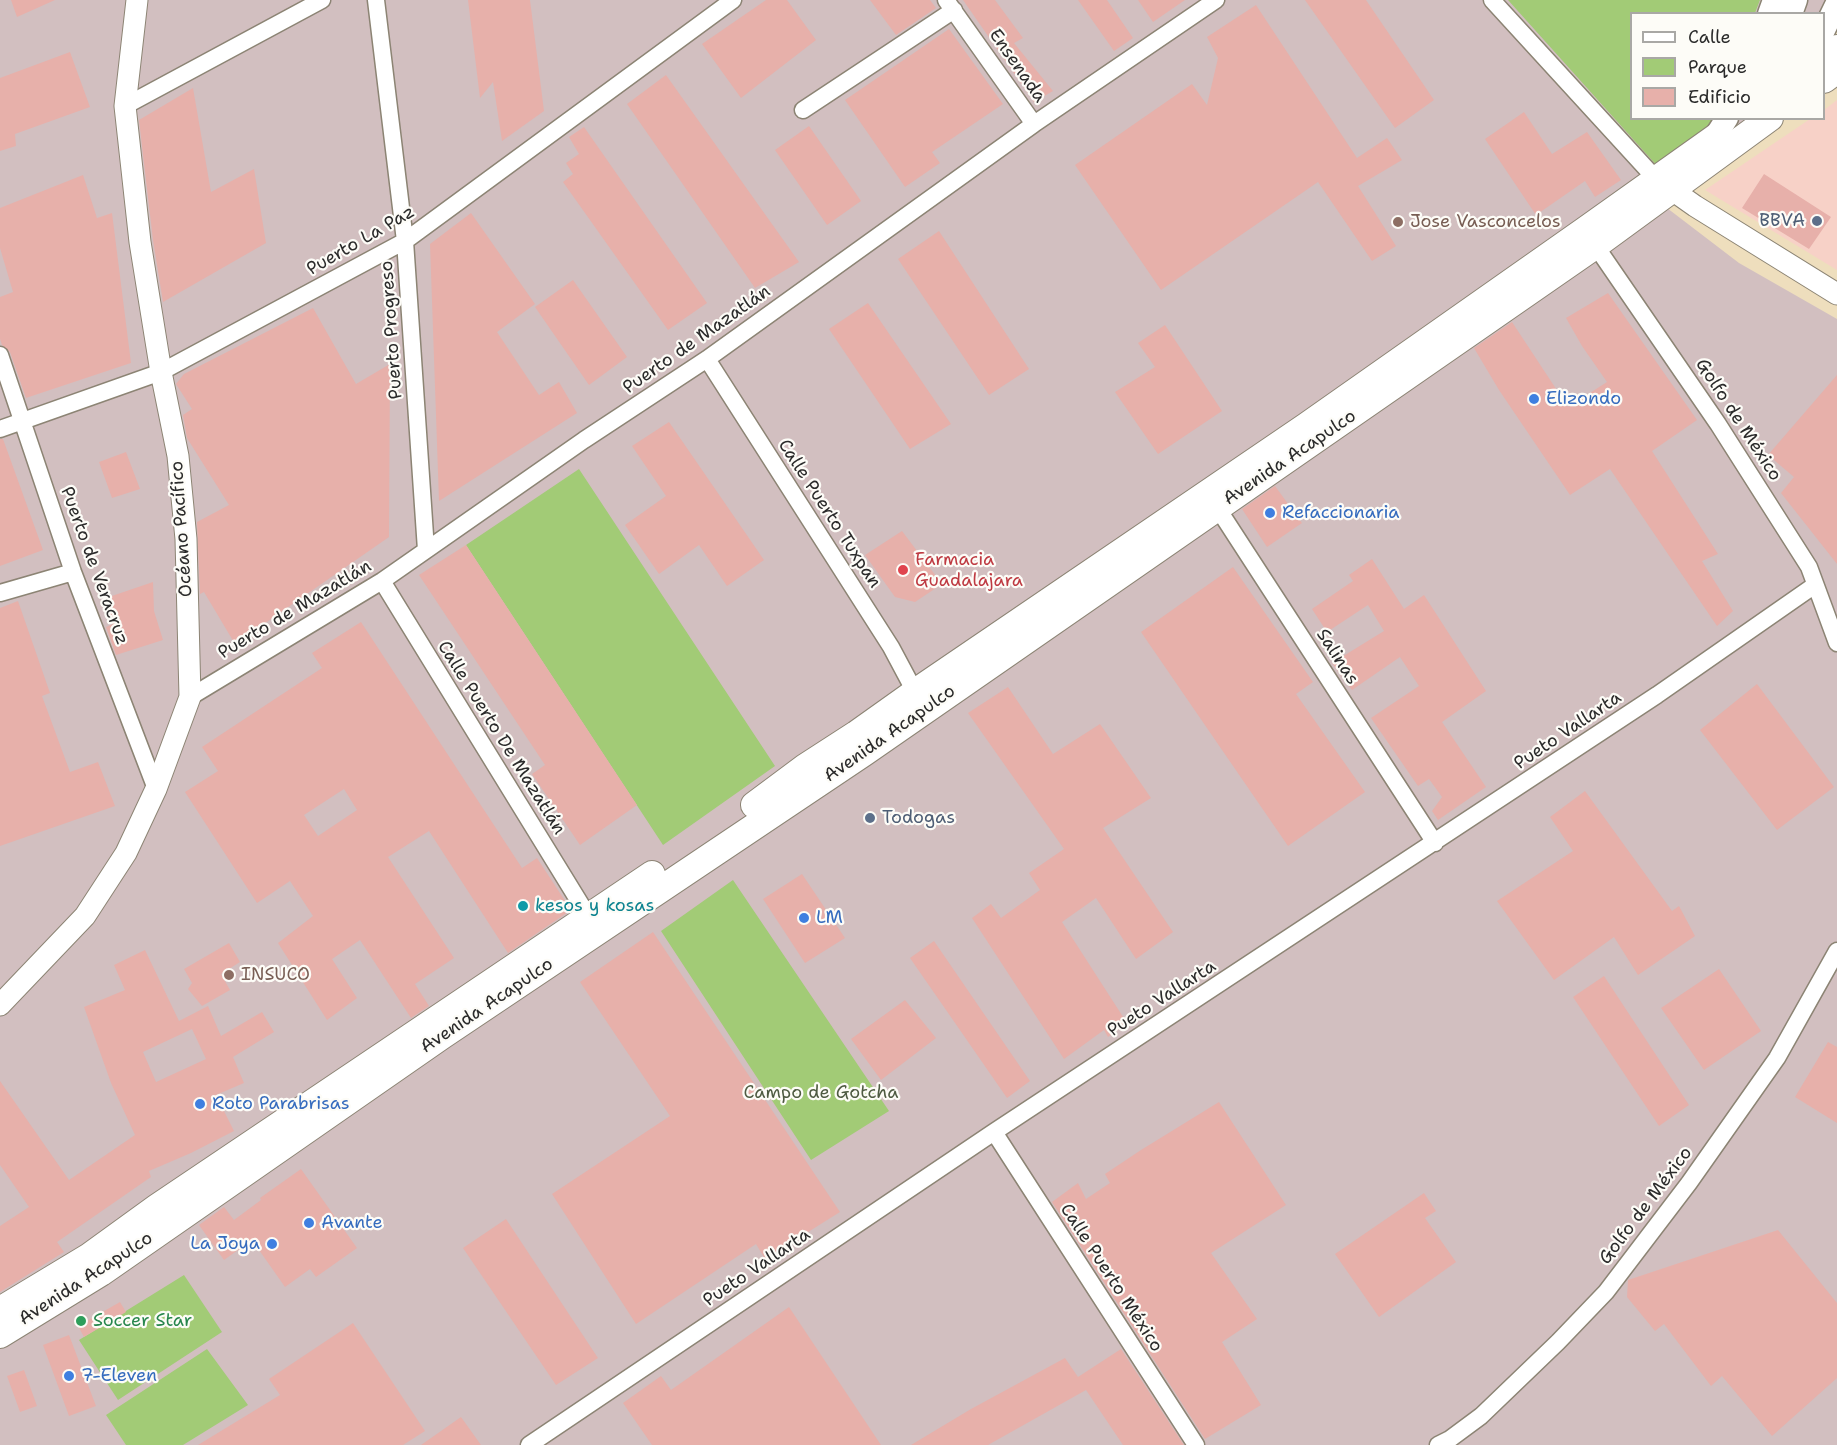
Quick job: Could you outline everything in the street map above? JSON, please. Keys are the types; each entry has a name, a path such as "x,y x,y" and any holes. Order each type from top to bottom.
{"main road":[{"path":"1825,28 1837,3"},
{"path":"1825,79 1837,70"},
{"name":"Avenida Acapulco","path":"1663,184 1720,128 1738,120"},
{"name":"Avenida Acapulco","path":"0,1335 101,1273 432,1043 845,765 1212,500 1590,238 1663,184 1767,120"},
{"name":"Avenida Acapulco","path":"0,1310 88,1257 157,1207 778,788 805,766 856,734 915,692 1212,500"}],"street":[{"name":"Océano Pacífico","path":"0,1005 85,916 126,853 156,789 190,697 186,539 178,456 161,372 140,242 125,106 137,0"},
{"path":"125,106 322,0"},
{"name":"Puerto Progreso","path":"376,0 405,241 426,550"},
{"name":"Puerto La Paz","path":"0,429 161,372 405,241 733,0"},
{"name":"Puerto de Mazatlán","path":"190,697 382,581 707,359 1035,124 1216,0"},
{"path":"1492,0 1663,184 1837,294"},
{"path":"803,110 950,5"},
{"name":"Ensenada","path":"950,5 1035,124"},
{"name":"Golfo de México","path":"1590,238 1718,424 1809,567 1837,643"},
{"name":"Puerto de Veracruz","path":"0,355 73,572 156,789"},
{"name":"Calle Puerto Tuxpan","path":"707,359 891,647 915,692"},
{"name":"Salinas","path":"1212,500 1435,843"},
{"path":"0,593 73,572"},
{"name":"Calle Puerto De Mazatlán","path":"382,581 588,916"},
{"name":"Pueto Vallarta","path":"529,1445 994,1132 1657,695 1815,585"},
{"name":"Golfo de México","path":"1438,1445 1450,1439 1480,1416 1558,1342 1605,1292 1689,1183 1777,1058 1837,951"},
{"name":"Calle Puerto México","path":"994,1132 1196,1445"}],"shaded area":[{"path":"0,0 1828,0 1825,12 1630,12 1630,120 1779,120 1667,208 1739,263 1837,319 1837,1445 0,1445"},
{"path":"1837,100 1837,270 1705,190 1809,120 1825,120 1825,109"}],"green space":[{"path":"1508,0 1760,0 1755,12 1630,12 1630,120 1718,120 1716,124 1658,167"},
{"path":"579,469 775,766 663,845 466,545"},
{"name":"Campo de Gotcha","path":"733,880 889,1111 811,1160 661,931"},
{"path":"184,1275 222,1332 118,1400 79,1340"},
{"path":"207,1349 248,1405 183,1445 126,1445 106,1415"}],"building":[{"path":"11,0 55,0 17,17"},
{"path":"468,0 530,0 544,111 502,141 493,82 480,98"},
{"path":"766,0 787,0 816,40 741,98 702,44"},
{"path":"870,0 930,0 936,8 896,35"},
{"path":"963,0 995,0 1023,38 1014,43 1053,91 1034,102"},
{"path":"1078,0 1107,0 1133,38 1114,51"},
{"path":"1138,0 1185,0 1153,22"},
{"path":"1305,0 1366,0 1434,100 1395,128"},
{"path":"1256,5 1357,158 1387,138 1402,160 1358,186 1396,246 1372,261 1318,182 1161,290 1075,165 1192,84 1207,105 1218,58 1207,37"},
{"path":"949,29 1003,104 932,152 940,163 905,187 845,100"},
{"path":"70,52 90,107 15,134 16,146 0,151 0,78"},
{"path":"666,75 799,262 755,288 627,104"},
{"path":"193,88 211,192 254,169 266,243 163,302 153,240 139,120"},
{"path":"1524,112 1552,154 1587,132 1621,180 1595,197 1585,181 1536,215 1485,139"},
{"path":"809,126 861,201 827,225 775,150"},
{"path":"584,127 707,303 668,330 563,182 573,174 566,163 579,154 569,137"},
{"path":"1764,174 1831,217 1809,249 1742,208"},
{"path":"83,175 97,218 112,213 131,363 26,398 10,352 2,345 0,339 0,297 13,292 0,248 0,208"},
{"path":"471,213 535,304 497,332 539,395 559,382 577,413 439,501 430,244"},
{"path":"939,231 1029,369 989,395 898,259"},
{"path":"573,280 627,357 589,385 535,307"},
{"path":"1608,293 1697,420 1652,451 1718,554 1702,561 1733,611 1717,626 1610,469 1570,495 1499,390 1474,348 1512,322 1568,407 1607,382 1566,318"},
{"path":"868,303 951,424 910,449 829,329"},
{"path":"313,308 356,384 390,364 389,537 235,644 204,592 200,594 197,522 229,505 187,438 183,415 192,409 176,384 184,374"},
{"path":"1165,325 1222,411 1158,454 1115,392 1155,367 1138,343"},
{"path":"1837,375 1837,564 1781,493 1794,477 1768,455"},
{"path":"669,422 764,560 727,586 699,545 659,574 625,525 666,496 632,446"},
{"path":"0,439 3,439 43,550 0,566"},
{"path":"126,452 140,489 112,498 99,462"},
{"name":"Refaccionaria","path":"1275,486 1302,523 1267,547 1242,509"},
{"name":"Farmacia Guadalajara","path":"902,531 942,584 915,602 895,597 865,555"},
{"path":"466,545 637,805 580,845 532,774 545,765 419,575"},
{"path":"1372,559 1404,609 1424,595 1486,691 1442,722 1486,787 1438,820 1432,811 1442,797 1429,779 1418,786 1371,718 1419,686 1400,657 1352,690 1332,663 1384,631 1368,605 1327,632 1312,609 1353,581 1349,575"},
{"path":"1233,567 1313,682 1296,694 1365,792 1288,846 1141,632"},
{"path":"153,582 154,611 163,640 116,655 106,627 113,624 103,599"},
{"path":"18,601 50,693 42,696 70,772 98,762 115,806 0,846 0,608"},
{"path":"361,622 522,868 537,858 571,910 508,953 429,831 388,857 454,958 415,984 429,1006 411,1018 360,940 332,959 357,998 327,1020 278,943 313,916 290,881 257,903 185,792 218,771 202,747 322,668 312,653","holes":["344,789 357,810 318,836 304,815"]},
{"path":"1757,684 1834,787 1777,830 1700,730"},
{"path":"1008,687 1053,754 1100,724 1151,798 1103,828 1173,932 1136,959 1096,898 1062,922 1127,1023 1108,1037 1104,1030 1064,1059 972,918 991,904 1001,918 1040,890 1029,873 1064,849 968,713"},
{"path":"1585,791 1672,911 1679,906 1695,936 1638,975 1614,937 1554,980 1497,901 1573,851 1550,817"},
{"name":"LM","path":"802,874 845,938 805,963 763,899"},
{"path":"653,932 840,1212 765,1259 756,1244 636,1324 552,1194 670,1116 580,982"},
{"path":"934,941 1030,1081 1007,1098 910,958"},
{"path":"229,943 240,962 221,974 230,990 202,1006 188,989 192,983 184,969"},
{"path":"145,950 179,1021 208,1006 221,1036 262,1012 274,1032 233,1057 244,1083 216,1095 234,1131 149,1171 151,1177 57,1242 64,1252 0,1292 0,1226 29,1207 0,1165 0,1081 69,1180 135,1135 111,1083 84,1007 125,990 114,965","holes":["192,1029 206,1059 156,1082 143,1052"]},
{"path":"1719,969 1761,1031 1704,1070 1661,1008"},
{"path":"1604,976 1689,1105 1659,1126 1573,997"},
{"path":"905,1000 936,1038 881,1080 851,1039"},
{"path":"1828,1042 1837,1047 1837,1123 1795,1097"},
{"path":"1219,1102 1286,1205 1211,1253 1257,1319 1222,1342 1261,1405 1205,1439 1052,1202 1078,1183 1086,1199 1110,1183 1105,1174"},
{"path":"301,1169 357,1248 316,1277 310,1269 285,1287 252,1240 224,1260 199,1225 224,1207 234,1220"},
{"path":"1424,1193 1436,1211 1425,1218 1456,1262 1379,1317 1335,1254"},
{"path":"506,1219 598,1358 556,1385 463,1248"},
{"path":"1778,1230 1837,1303 1837,1378 1772,1436 1722,1376 1711,1386 1664,1324 1655,1331 1627,1297 1628,1280"},
{"path":"120,1302 126,1312 84,1337 78,1326"},
{"path":"789,1307 881,1445 652,1445 623,1403 661,1376 671,1390"},
{"path":"353,1323 425,1431 403,1445 198,1445 280,1395 269,1379"},
{"name":"7-Eleven","path":"69,1335 96,1406 69,1416 43,1345"},
{"path":"1121,1349 1184,1445 1123,1445 1086,1390 988,1445 911,1445 971,1409 1065,1358 1078,1377"},
{"path":"24,1370 37,1406 20,1412 7,1376"},
{"path":"461,1417 481,1445 421,1445"}],"place":[{"name":"BBVA","path":"1817,221"},
{"name":"Jose Vasconcelos","path":"1398,222"},
{"name":"Elizondo","path":"1534,399"},
{"name":"Refaccionaria","path":"1270,513"},
{"name":"Farmacia Guadalajara","path":"903,570"},
{"name":"Todogas","path":"870,818"},
{"name":"kesos y kosas","path":"523,906"},
{"name":"LM","path":"804,918"},
{"name":"INSUCO","path":"229,975"},
{"name":"Roto Parabrisas","path":"200,1104"},
{"name":"Avante","path":"309,1223"},
{"name":"La Joya","path":"272,1244"},
{"name":"Soccer Star","path":"81,1321"},
{"name":"7-Eleven","path":"69,1376"}]}
